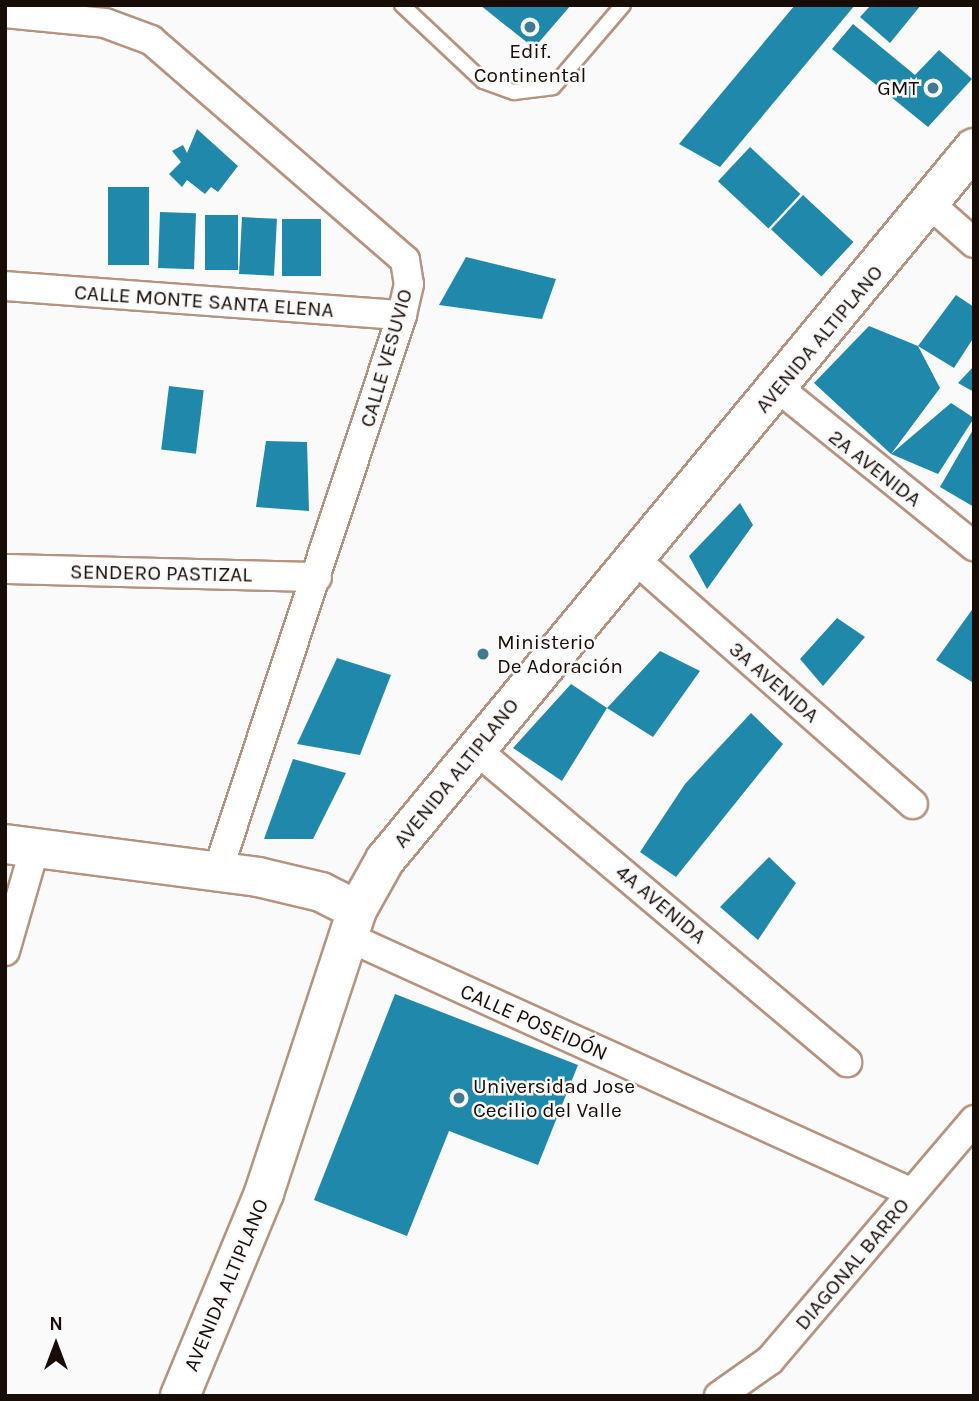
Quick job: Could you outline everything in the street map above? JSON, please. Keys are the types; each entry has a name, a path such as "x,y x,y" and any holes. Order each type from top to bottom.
{"street":[{"name":"CALLE VESUVIO","path":"5,13 105,23 151,40 390,241 405,260 410,284 402,315 216,876"},
{"name":"AVENIDA ALTIPLANO","path":"180,1396 264,1193 353,924 384,860 474,748 636,560 931,205 974,148"},
{"path":"931,205 974,243"},
{"name":"CALLE MONTE SANTA ELENA","path":"5,286 402,315"},
{"name":"2A AVENIDA","path":"778,388 974,546"},
{"name":"3A AVENIDA","path":"636,560 913,804"},
{"name":"SENDERO PASTIZAL","path":"5,569 317,577"},
{"name":"4A AVENIDA","path":"474,748 847,1062"},
{"path":"5,951 20,846"},
{"name":"CALLE POSEIDÓN","path":"20,846 216,876 295,884 353,924 912,1193"},
{"name":"DIAGONAL BARRO","path":"719,1396 770,1360 974,1120"}],"lane":[{"path":"402,5 483,81 514,92 553,87 623,5"}],"building":[{"name":"Edif. Continental","path":"480,5 571,5 534,48"},
{"path":"795,5 855,5 720,167 679,144"},
{"path":"871,5 921,5 890,43 860,17"},
{"path":"853,24 915,75 939,50 972,79 928,127 832,49"},
{"path":"197,129 238,166 218,192 211,187 205,194 187,180 182,187 169,174 181,162 172,151 183,145 187,153"},
{"path":"750,147 800,194 768,228 718,181"},
{"path":"108,187 149,187 149,265 108,265"},
{"path":"803,195 853,242 821,276 771,229"},
{"path":"160,212 196,213 194,269 158,268"},
{"path":"205,215 238,215 238,270 205,270"},
{"path":"242,217 277,219 274,276 239,274"},
{"path":"282,219 321,219 321,276 282,276"},
{"path":"466,257 556,279 542,319 439,305"},
{"path":"956,295 974,307 974,337 954,368 918,346"},
{"path":"869,326 918,346 940,388 891,454 814,383"},
{"path":"974,366 974,392 958,383"},
{"path":"169,386 204,390 196,454 161,450"},
{"path":"951,403 974,418 938,474 891,454"},
{"path":"974,428 974,507 940,487"},
{"path":"266,441 307,442 309,511 256,507"},
{"path":"740,503 753,525 707,589 689,556"},
{"path":"974,607 974,679 972,682 936,660"},
{"path":"837,618 865,637 823,686 800,659"},
{"path":"660,651 700,671 653,737 607,708"},
{"path":"337,658 391,675 360,755 297,744"},
{"path":"571,684 607,708 562,781 513,748"},
{"path":"751,713 783,744 676,877 640,852 685,784"},
{"path":"293,759 346,773 313,839 264,839"},
{"path":"769,857 796,883 758,940 720,907"},
{"name":"Universidad Jose Cecilio del Valle","path":"395,994 578,1065 538,1165 449,1131 407,1236 314,1200"}],"place":[{"name":"Edif. Continental","path":"530,27"},
{"name":"GMT","path":"933,88"},
{"name":"Ministerio De Adoración","path":"483,654"},
{"name":"Universidad Jose Cecilio del Valle","path":"459,1098"}]}
